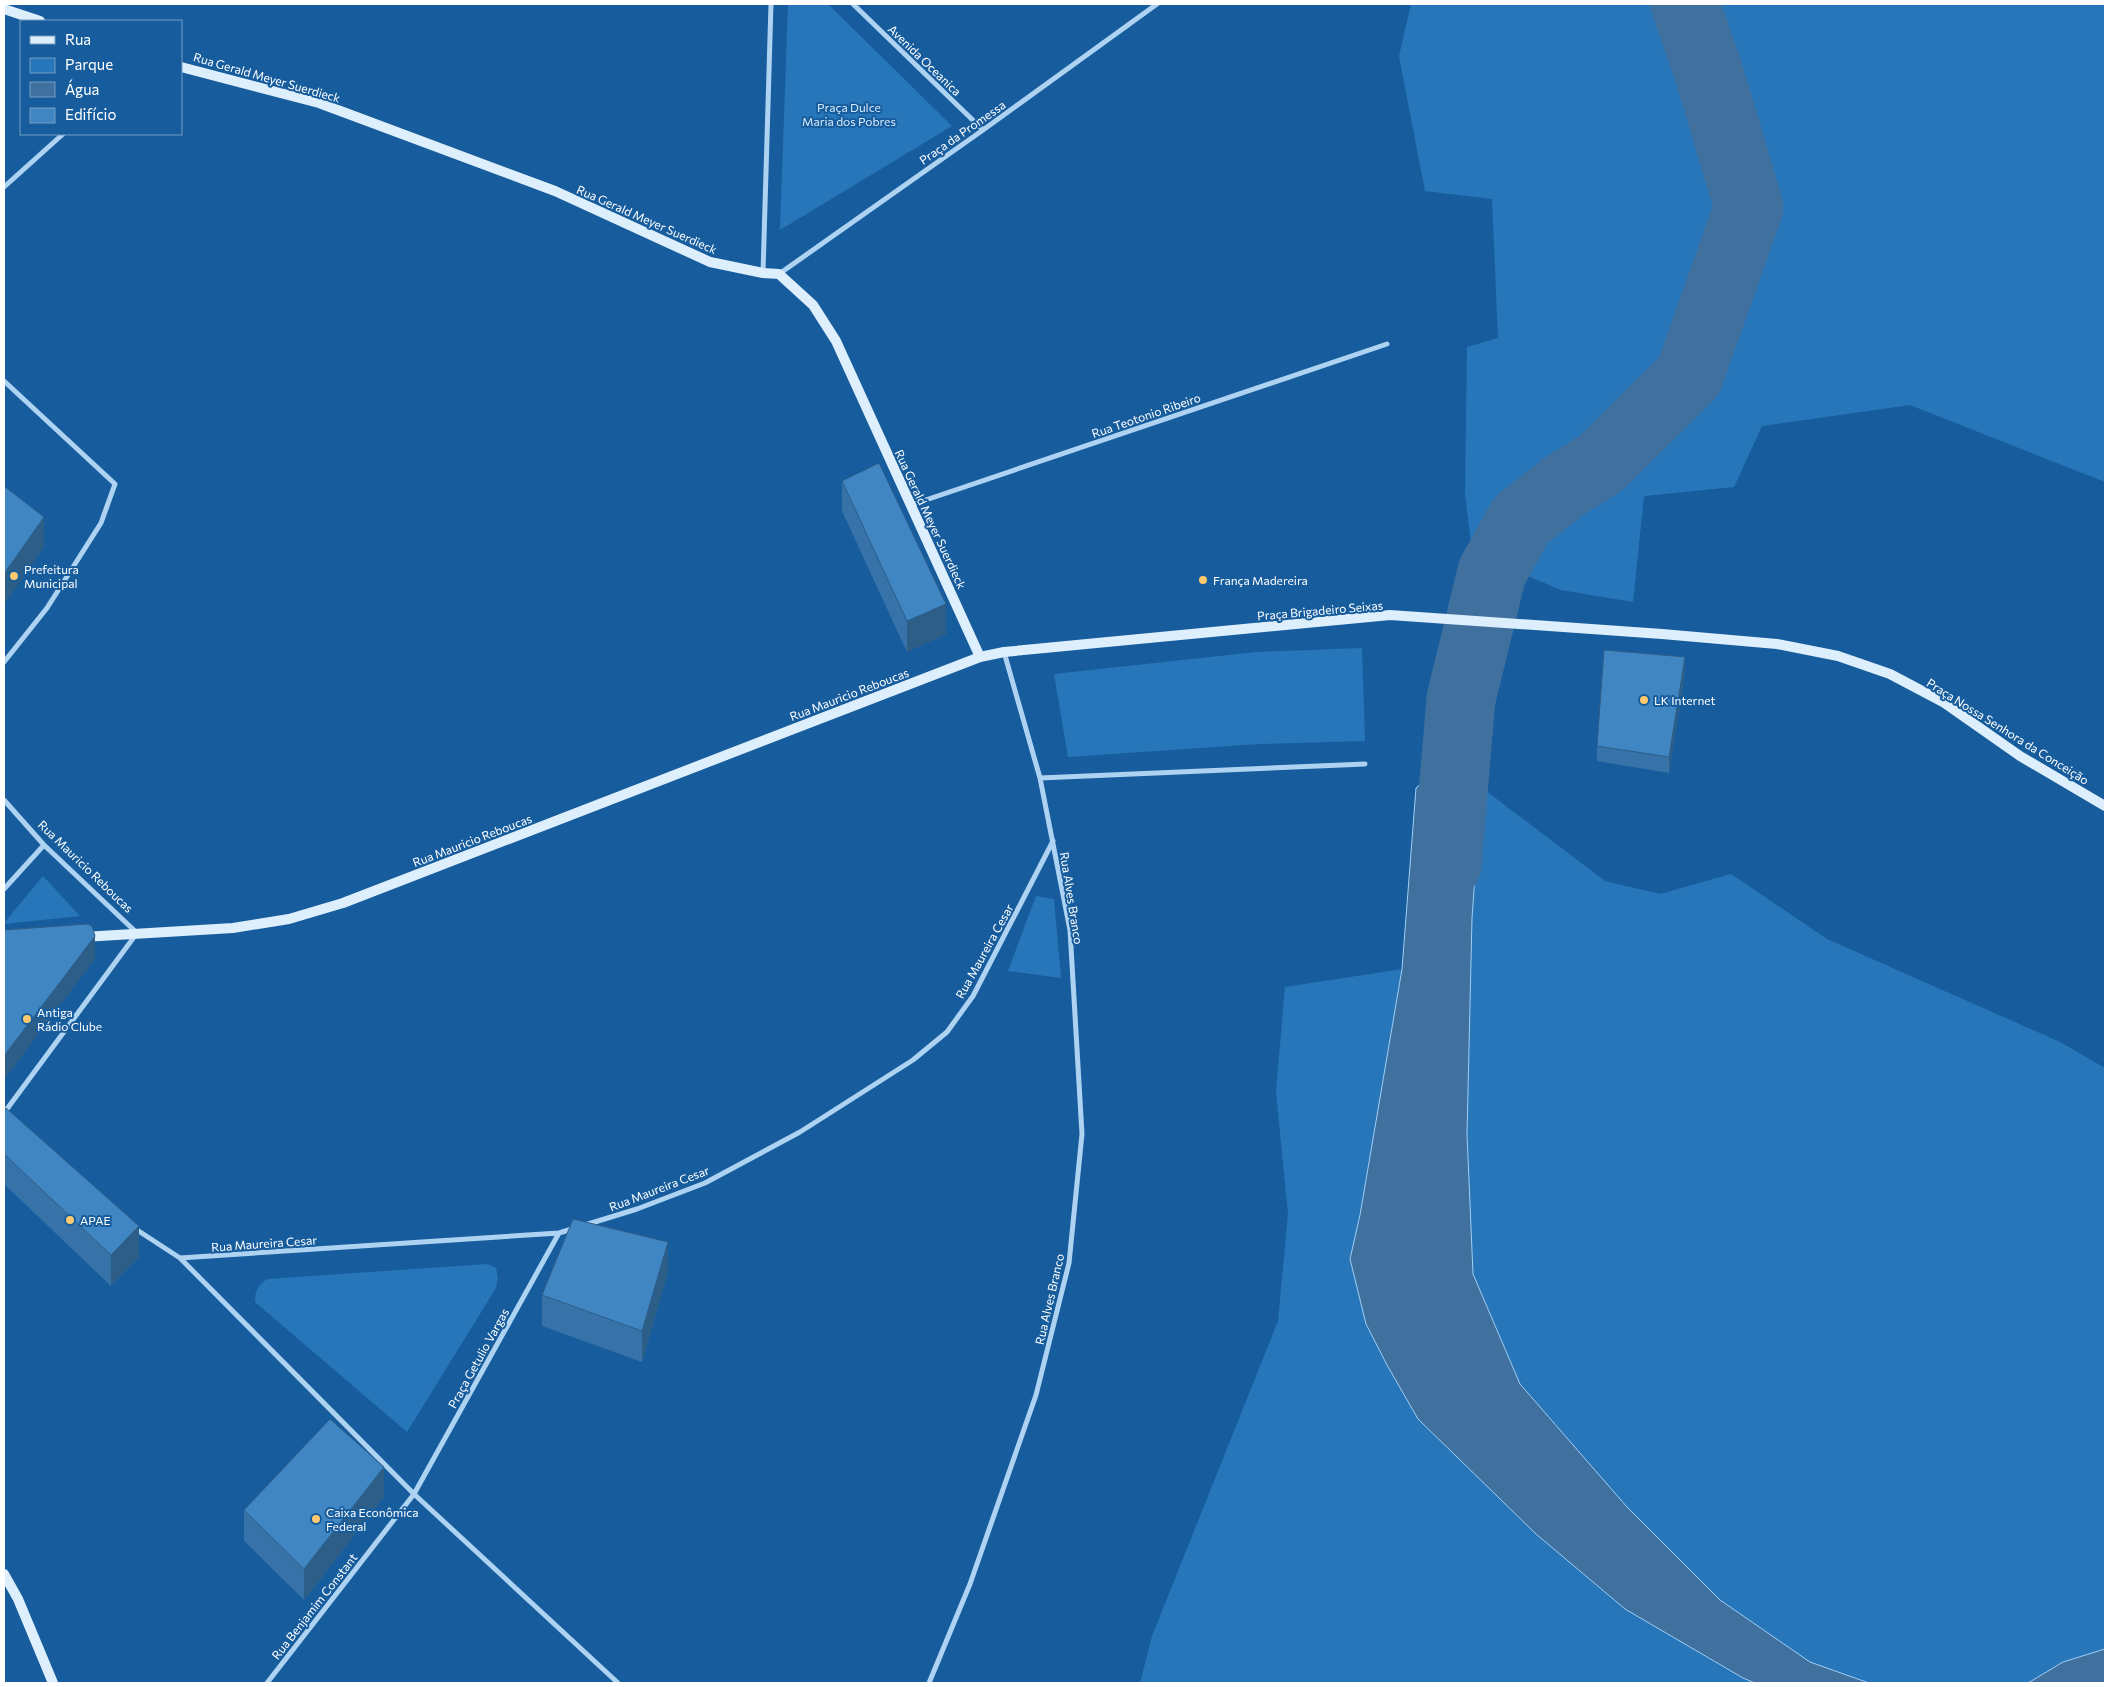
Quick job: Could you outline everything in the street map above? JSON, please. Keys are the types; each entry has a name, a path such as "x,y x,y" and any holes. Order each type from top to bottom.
{"street":[{"path":"763,273 771,4"},
{"name":"Avenida Oceanica","path":"854,4 983,130"},
{"name":"Praça da Promessa","path":"778,274 983,130 1156,4"},
{"path":"4,9 37,20"},
{"name":"Rua Gerald Meyer Suerdieck","path":"182,67 318,103 555,191 710,262 763,273 778,274 813,305 836,341 980,656"},
{"path":"4,187 61,135"},
{"name":"Rua Teotonio Ribeiro","path":"911,505 1387,344"},
{"path":"4,381 115,484 101,523 47,608 4,662"},
{"name":"Praça Brigadeiro Seixas","path":"980,656 1004,652 1390,615 1662,634"},
{"name":"Praça Nossa Senhora da Conceição","path":"1662,634 1777,644 1838,656 1890,674 1943,702 2020,756 2105,806"},
{"path":"1004,652 1040,778 1053,841"},
{"name":"Rua Mauricio Reboucas","path":"4,800 44,845 137,933 233,928 289,918 343,903 980,656"},
{"path":"1040,778 1365,764"},
{"name":"Rua Maureira Cesar","path":"180,1258 559,1233 637,1209 705,1183 800,1132 913,1060 947,1032 973,996 1053,841"},
{"name":"Rua Alves Branco","path":"929,1683 970,1584 1036,1395 1069,1263 1082,1134 1070,930 1053,841"},
{"path":"4,889 44,845"},
{"path":"70,938 137,933"},
{"path":"4,1113 137,933"},
{"path":"132,1226 180,1258 414,1494 618,1683"},
{"name":"Praça Getulio Vargas","path":"414,1494 559,1233"},
{"name":"Rua Benjamim Constant","path":"267,1683 414,1494"},
{"path":"4,1574 18,1600 53,1683"}],"green space":[{"name":"Praça Dulce Maria dos Pobres","path":"788,4 828,4 952,126 780,230"},
{"path":"1411,4 2105,4 2105,482 1910,405 1762,426 1734,487 1644,496 1633,602 1561,590 1472,552 1465,493 1467,347 1498,338 1492,199 1425,191 1399,56"},
{"path":"1362,648 1365,741 1260,744 1068,757 1054,674 1256,652"},
{"path":"1477,784 1605,881 1660,894 1731,874 1827,939 2060,1042 2105,1068 2105,1649 2063,1662 2028,1683 1869,1683 1810,1662 1720,1600 1627,1507 1520,1384 1473,1274 1467,1134 1472,918 1477,848"},
{"path":"43,876 80,916 4,924 4,923"},
{"path":"1036,896 1054,899 1061,978 1008,971"},
{"path":"1402,969 1360,1215 1350,1259 1366,1324 1418,1419 1536,1534 1625,1609 1743,1678 1755,1683 1140,1683 1152,1636 1278,1321 1288,1214 1276,1092 1285,987"},
{"path":"487,1264 496,1268 498,1278 496,1288 407,1432 255,1302 258,1289 267,1279"}],"water":[{"path":"1454,770 1477,784 1477,848 1472,918 1467,1134 1473,1274 1520,1384 1627,1507 1720,1600 1810,1662 1869,1683 1755,1683 1743,1678 1625,1609 1536,1534 1418,1419 1366,1324 1350,1259 1360,1215 1402,969 1416,788 1433,773"},
{"path":"2105,1649 2105,1683 2028,1683 2063,1662"}],"building":[{"path":"879,463 946,604 907,621 842,481"},
{"path":"4,486 44,517 4,574"},
{"path":"1604,650 1685,657 1669,757 1597,746"},
{"name":"Antiga Rádio Clube","path":"87,924 92,926 95,936 4,1056 4,930"},
{"path":"6,1108 139,1226 111,1255 4,1154 4,1110"},
{"path":"573,1219 668,1242 642,1331 542,1295"},
{"name":"Caixa Econômica Federal","path":"330,1419 384,1467 304,1569 244,1510"}],"waterway":[{"path":"1447,865 1461,699 1492,572 1521,520 1563,487 1601,463 1689,376 1749,207 1709,73 1685,4"}],"place":[{"name":"Prefeitura Municipal","path":"14,576"},
{"name":"França Madereira","path":"1203,580"},
{"name":"LK Internet","path":"1644,700"},
{"name":"Antiga Rádio Clube","path":"27,1019"},
{"name":"APAE","path":"70,1220"},
{"name":"Caixa Econômica Federal","path":"316,1519"}]}
